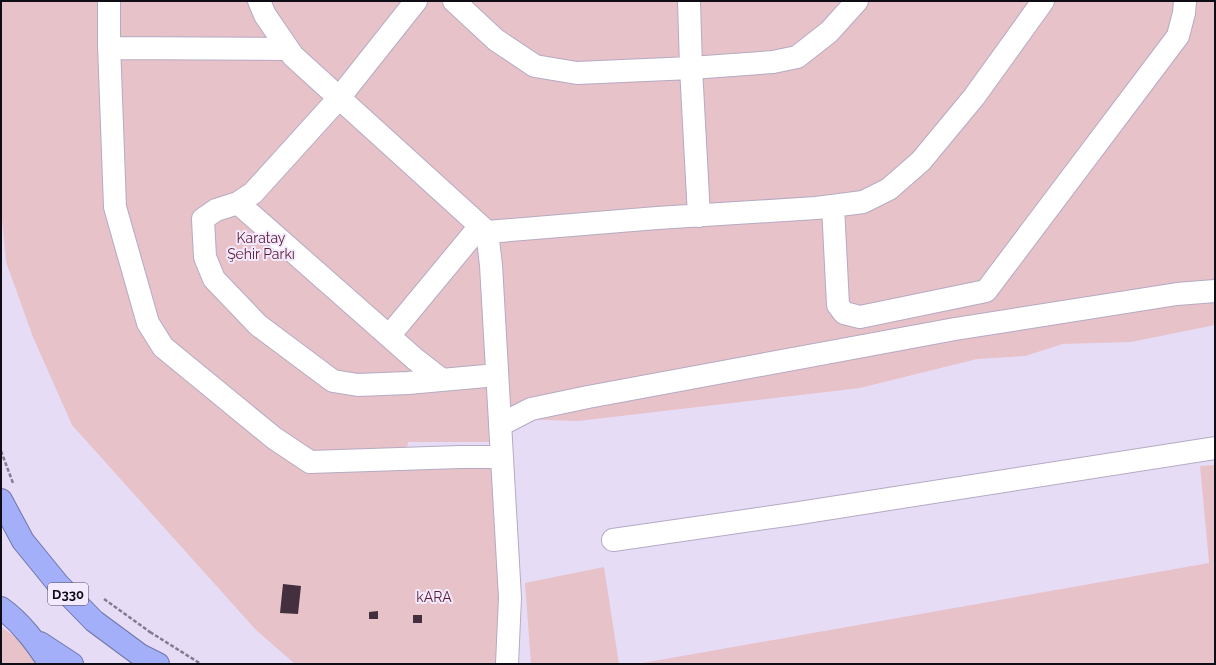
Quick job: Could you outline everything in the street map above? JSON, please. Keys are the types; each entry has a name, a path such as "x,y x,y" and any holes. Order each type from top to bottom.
{"highway":[{"name":"D330","path":"7,492 23,541 58,584 94,621 149,660"},
{"path":"2,608 34,639 72,664"},
{"path":"34,639 50,664"}],"street":[{"path":"109,1 109,48 115,207 148,323 163,347 274,438 310,462 502,457"},
{"path":"259,1 264,15 293,56 484,229 491,265 510,598 507,664"},
{"path":"416,1 339,98 253,194 238,203 216,210 203,219 206,257 214,279 258,325 333,381 358,385 497,375"},
{"path":"454,1 496,40 535,66 577,73 691,68 773,62 797,57 829,32 857,1"},
{"path":"689,1 699,216"},
{"path":"389,336 484,229 833,206 863,202 889,190 921,161 974,97 1043,1"},
{"path":"833,206 838,305 844,313 860,317 986,290 1178,36 1184,13 1185,1"},
{"path":"109,48 288,48"},
{"path":"238,203 389,336 442,380"},
{"path":"500,425 531,408 588,397 955,329 1177,294 1215,291"},
{"path":"613,540 793,514 1215,448"}],"path":[{"path":"1,451 7,492"},
{"path":"99,594 150,632 201,664"},
{"path":"149,660 150,632"}],"green space":[{"name":"Karatay Şehir Parkı","path":"1,1 1215,1 1215,325 1131,342 1063,344 1025,356 977,359 860,388 578,421 516,419 490,442 408,442 403,469 493,465 501,599 497,664 295,664 256,630 72,425 33,337 6,262 1,208"},
{"path":"1215,465 1215,664 637,664 1209,563 1200,466"},
{"path":"604,567 619,664 531,664 525,583"},
{"path":"1,627 22,644 39,664 1,664"}],"building":[{"path":"283,584 301,586 298,614 280,613"},
{"path":"378,611 378,619 369,619 369,612"},
{"path":"413,615 422,615 422,623 413,623"}],"park label":[{"name":"kARA","path":"434,597"}]}
